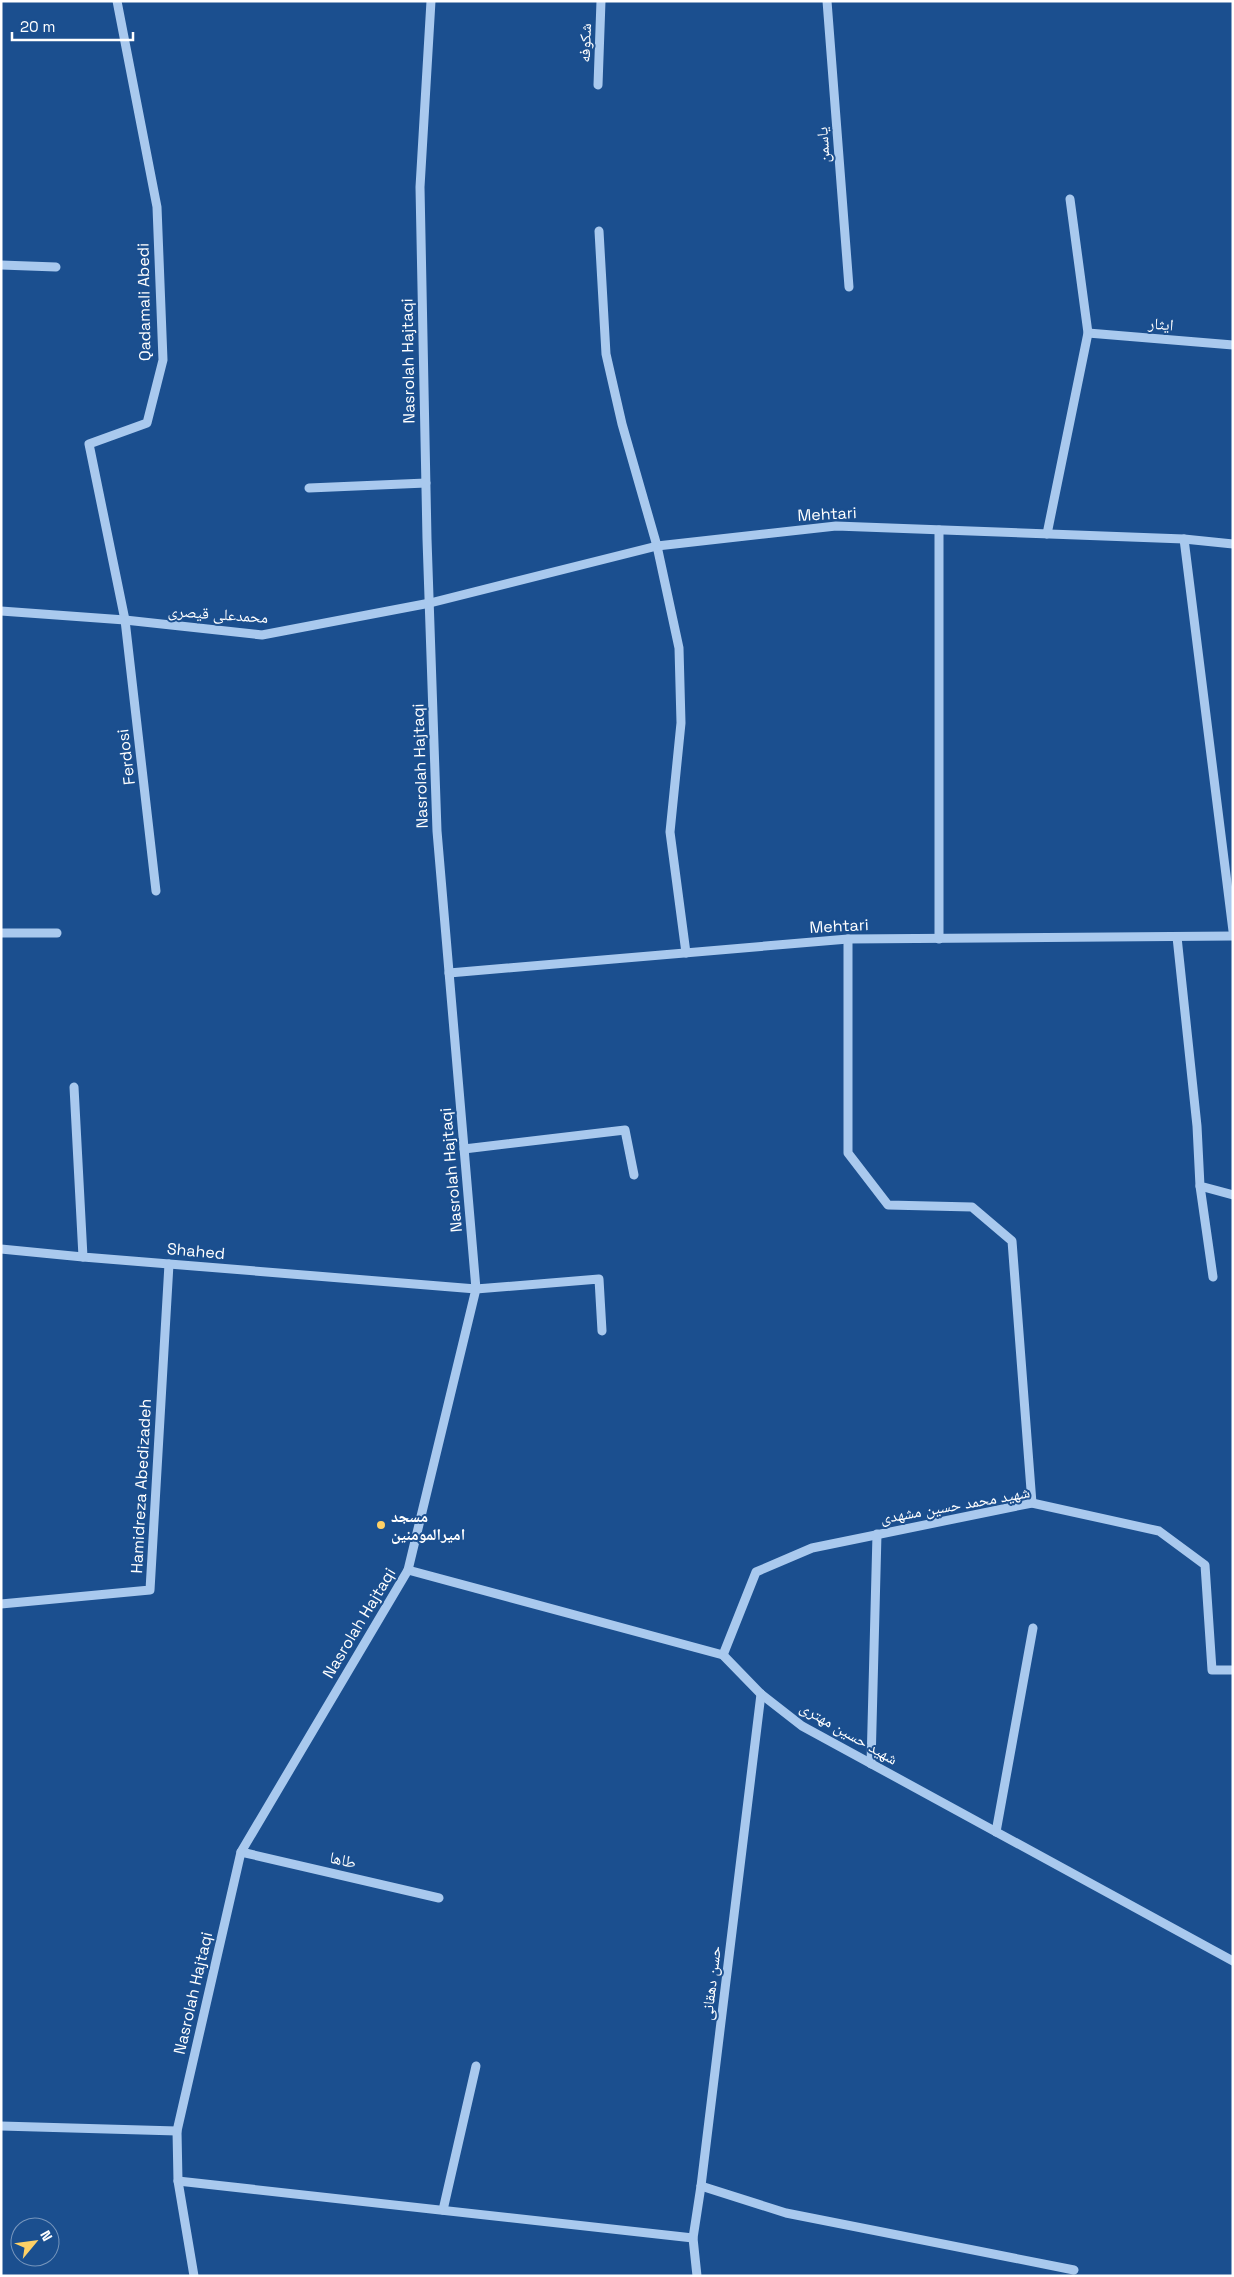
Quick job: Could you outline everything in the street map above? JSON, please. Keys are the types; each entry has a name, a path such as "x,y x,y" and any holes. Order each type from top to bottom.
{"street":[{"name":"Qadamali Abedi","path":"118,1 157,207 163,360 147,423 89,444 125,620"},
{"name":"Nasrolah Hajtaqi","path":"194,2276 178,2181 177,2131 241,1852 408,1570 476,1289 437,831 426,483 420,186 431,1"},
{"name":"شکوفه","path":"598,85 601,1"},
{"name":"یاسمن","path":"827,1 849,287"},
{"path":"1047,534 1088,333 1070,199"},
{"path":"599,232 606,354 622,424 657,546 679,648 681,723 670,832 686,953"},
{"path":"1,265 56,267"},
{"name":"ایثار","path":"1088,333 1233,344"},
{"path":"309,488 426,483"},
{"name":"Mehtari","path":"430,603 657,546 836,526 1184,539 1233,544"},
{"path":"938,939 939,530"},
{"path":"1184,539 1233,931"},
{"name":"محمدعلی قیصری","path":"1,611 125,620 262,635 430,603"},
{"name":"Ferdosi","path":"125,620 156,891"},
{"path":"1,933 57,933"},
{"path":"1177,936 1197,1126 1200,1186 1213,1277"},
{"name":"Mehtari","path":"449,974 848,939 1233,936"},
{"path":"848,939 848,1153 888,1204 972,1207 1012,1241 1032,1503"},
{"path":"74,1087 83,1257"},
{"path":"464,1149 625,1130 634,1175"},
{"path":"1200,1186 1233,1195"},
{"name":"Shahed","path":"1,1249 476,1289 598,1279 602,1331"},
{"name":"Hamidreza Abedizadeh","path":"1,1604 150,1590 169,1264"},
{"name":"شهید محمد حسین مشهدی","path":"723,1655 756,1572 812,1548 1032,1503 1159,1531 1205,1565 1212,1670 1233,1670"},
{"path":"871,1764 877,1534"},
{"path":"408,1570 723,1655"},
{"path":"996,1832 1032,1628"},
{"name":"شهید حسین مهتری","path":"723,1655 761,1694 802,1726 1233,1961"},
{"name":"حسن دهقانی","path":"697,2276 693,2238 761,1694"},
{"name":"طاها","path":"241,1852 439,1898"},
{"path":"443,2210 476,2066"},
{"path":"1,2126 177,2131"},
{"path":"178,2181 693,2238"},
{"path":"701,2186 786,2213 1074,2270"}],"place":[{"name":"مسجد امیرالمومنین","path":"381,1525"}]}
